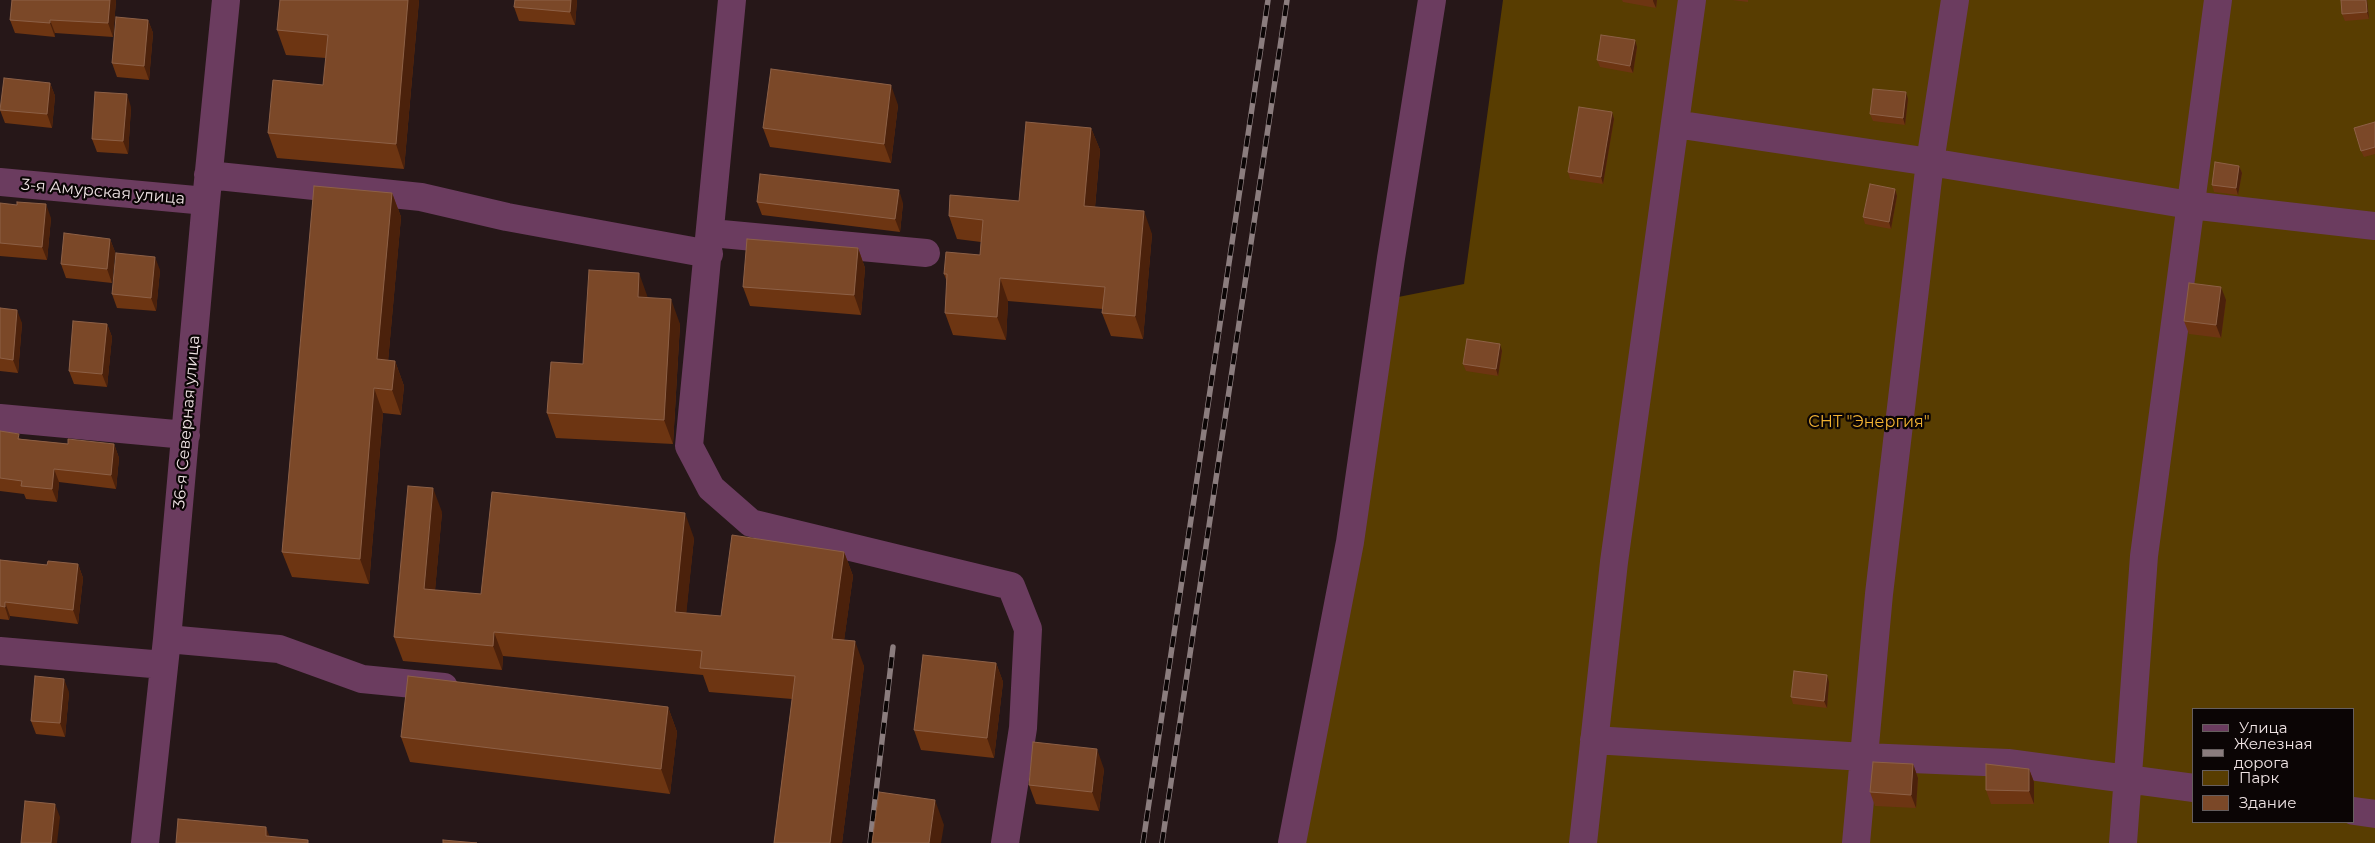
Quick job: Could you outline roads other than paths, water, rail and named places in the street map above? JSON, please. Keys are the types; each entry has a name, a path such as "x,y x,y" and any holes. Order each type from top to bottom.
{"street":[{"name":"36-я Северная улица","path":"145,843 186,436 207,188 226,0"},
{"path":"732,0 710,244 689,446 711,488 751,523 1011,586 1028,629 1023,728 1006,843"},
{"path":"1292,843 1350,542 1389,268 1432,0"},
{"path":"1583,843 1614,562 1692,0"},
{"path":"1856,843 1879,594 1930,162 1955,0"},
{"path":"2123,843 2144,556 2218,0"},
{"path":"1675,124 1930,162 2190,205 2375,226"},
{"name":"3-я Амурская улица","path":"0,182 421,197 507,217 710,244 926,254"},
{"path":"0,418 186,436"},
{"path":"0,651 165,652 278,649 362,679 468,689"},
{"path":"1594,740 1864,757 2008,763 2192,788"},
{"path":"2355,811 2375,814"}],"railway":[{"path":"1143,843 1268,0"},
{"path":"1162,843 1287,0"},
{"path":"870,843 893,647"}],"park label":[{"name":"СНТ \"Энергия\"","path":"1869,422"}]}
